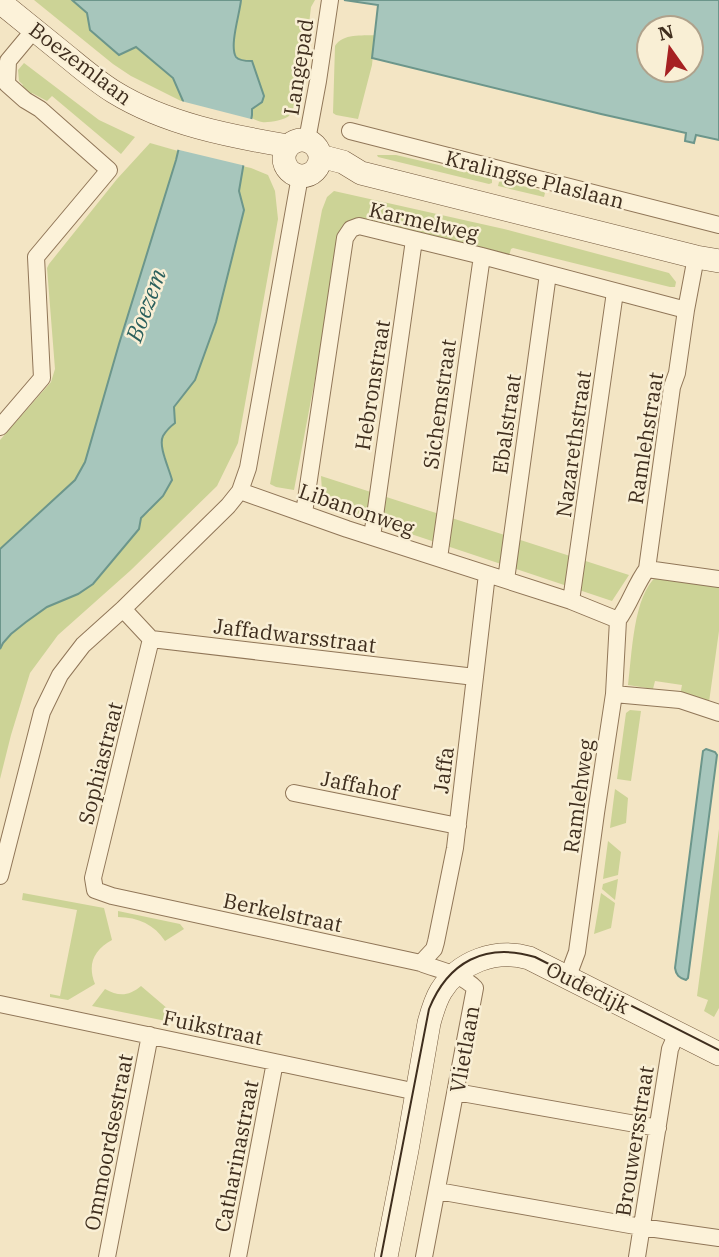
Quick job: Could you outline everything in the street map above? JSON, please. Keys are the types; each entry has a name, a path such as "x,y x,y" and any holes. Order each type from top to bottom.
{"main road":[{"name":"Boezemlaan","path":"0,2 94,78 175,125"},
{"name":"Boezemlaan","path":"0,14 108,100 146,120 303,158"},
{"name":"Kralingse Plaslaan","path":"303,158 343,162 361,173 695,263 719,261"},
{"name":"Oudedijk","path":"462,979 474,962 490,956 505,954 529,958 719,1054"},
{"name":"Vlietlaan","path":"386,1257 429,1023 442,989 462,979"}],"street":[{"name":"Langepad","path":"303,158 317,90 330,0"},
{"path":"0,426 42,378 36,257 109,170 40,109 7,84 8,61 29,37"},
{"name":"Kralingse Plaslaan","path":"351,131 719,225"},
{"path":"0,876 42,712 60,675 83,645 124,609 240,491 248,468 303,158"},
{"name":"Karmelweg","path":"304,513 346,234 351,229 359,226 686,310"},
{"name":"Hebronstraat","path":"372,537 414,240"},
{"name":"Sichemstraat","path":"439,558 482,256"},
{"name":"Ramlehstraat","path":"618,620 647,569 672,387 677,373 695,263"},
{"name":"Ebalstraat","path":"506,580 548,274"},
{"name":"Nazarethstraat","path":"571,601 615,292"},
{"name":"Libanonweg","path":"240,491 571,601 618,620"},
{"path":"647,569 719,579"},
{"name":"Jaffa","path":"421,963 434,949 455,848 487,574"},
{"path":"124,609 151,639"},
{"name":"Ramlehweg","path":"568,976 577,952 614,694 618,620"},
{"name":"Jaffadwarsstraat","path":"151,639 475,677"},
{"name":"Sophiastraat","path":"102,894 95,890 93,878 151,639"},
{"path":"614,694 680,700 719,713"},
{"name":"Jaffahof","path":"294,793 458,826"},
{"name":"Berkelstraat","path":"102,894 421,963 462,979"},
{"name":"Vlietlaan","path":"424,1257 473,1004 475,988 462,979"},
{"name":"Fuikstraat","path":"0,1004 418,1092"},
{"name":"Brouwersstraat","path":"637,1257 670,1049 677,1033"},
{"name":"Ommoordsestraat","path":"107,1257 150,1035"},
{"name":"Catharinastraat","path":"238,1257 275,1062"},
{"path":"456,1092 658,1128"},
{"path":"438,1191 719,1238"}],"green space":[{"path":"34,0 72,0 173,78 183,101 131,76 113,64"},
{"path":"241,0 315,0 311,7 297,97 289,116 284,119 265,122 252,118 252,108 262,102 252,61 239,59 234,51"},
{"path":"375,35 372,65 358,119 336,115 333,113 335,46 348,37"},
{"path":"24,63 99,120 135,137 121,154 52,96 47,101 32,93 30,96 19,81 18,70"},
{"path":"150,143 178,151 85,462 75,480 0,549 0,440 51,382 55,369 47,268 117,179"},
{"path":"377,155 396,155 490,177 492,183 378,157"},
{"path":"242,166 268,175 275,191 278,219 238,443 217,486 131,570 58,635 30,673 0,779 0,649 11,634 47,607 78,594 93,584 139,529 141,518 150,511 166,459 162,439 175,423 174,407 195,380 216,322 244,211 239,191"},
{"path":"502,181 543,191 544,197 498,186"},
{"path":"334,191 504,229 669,273 676,282 675,287 513,248 509,256 354,221 321,347 294,490 276,487 270,484 322,210 327,197"},
{"path":"321,476 629,575 612,601 333,508 322,491"},
{"path":"657,576 719,586 719,631 709,702 680,695 682,685 655,681 653,689 628,685 638,611 649,585"},
{"path":"630,710 641,711 631,781 617,779 626,713"},
{"path":"615,789 628,798 626,823 610,828"},
{"path":"719,829 719,1008 714,1017 704,1011 708,1000 697,996"},
{"path":"608,841 621,852 618,875 603,879"},
{"path":"618,879 615,900 602,889 603,884"},
{"path":"23,893 104,908 112,940 101,948 94,958 92,970 95,984 68,1000 50,997 50,994 60,996 77,910 22,900"},
{"path":"601,893 615,903 611,928 594,934"},
{"path":"118,911 180,924 184,929 165,941 156,930 145,923 118,917"},
{"path":"141,986 175,1015 171,1022 92,1006 105,989 124,994"}],"water":[{"name":"Boezem","path":"72,0 241,0 234,52 239,59 252,61 264,96 262,102 252,109 239,191 244,210 216,322 195,380 174,407 175,423 162,440 172,480 163,496 141,518 139,529 93,584 78,594 47,607 11,634 0,649 0,549 75,480 85,462 181,139 183,101 173,78 136,47 119,55 90,30 87,13"},
{"path":"344,0 719,0 719,140 696,135 694,143 685,141 686,133 372,58 378,5"},
{"path":"706,749 717,755 686,980 678,976 675,968 703,751"}],"pier":[{"path":"181,101 255,120 246,166 175,149"}],"tram line":[{"path":"381,1257 429,1009 447,979 470,960 484,954 500,952 535,957 719,1050"}]}
